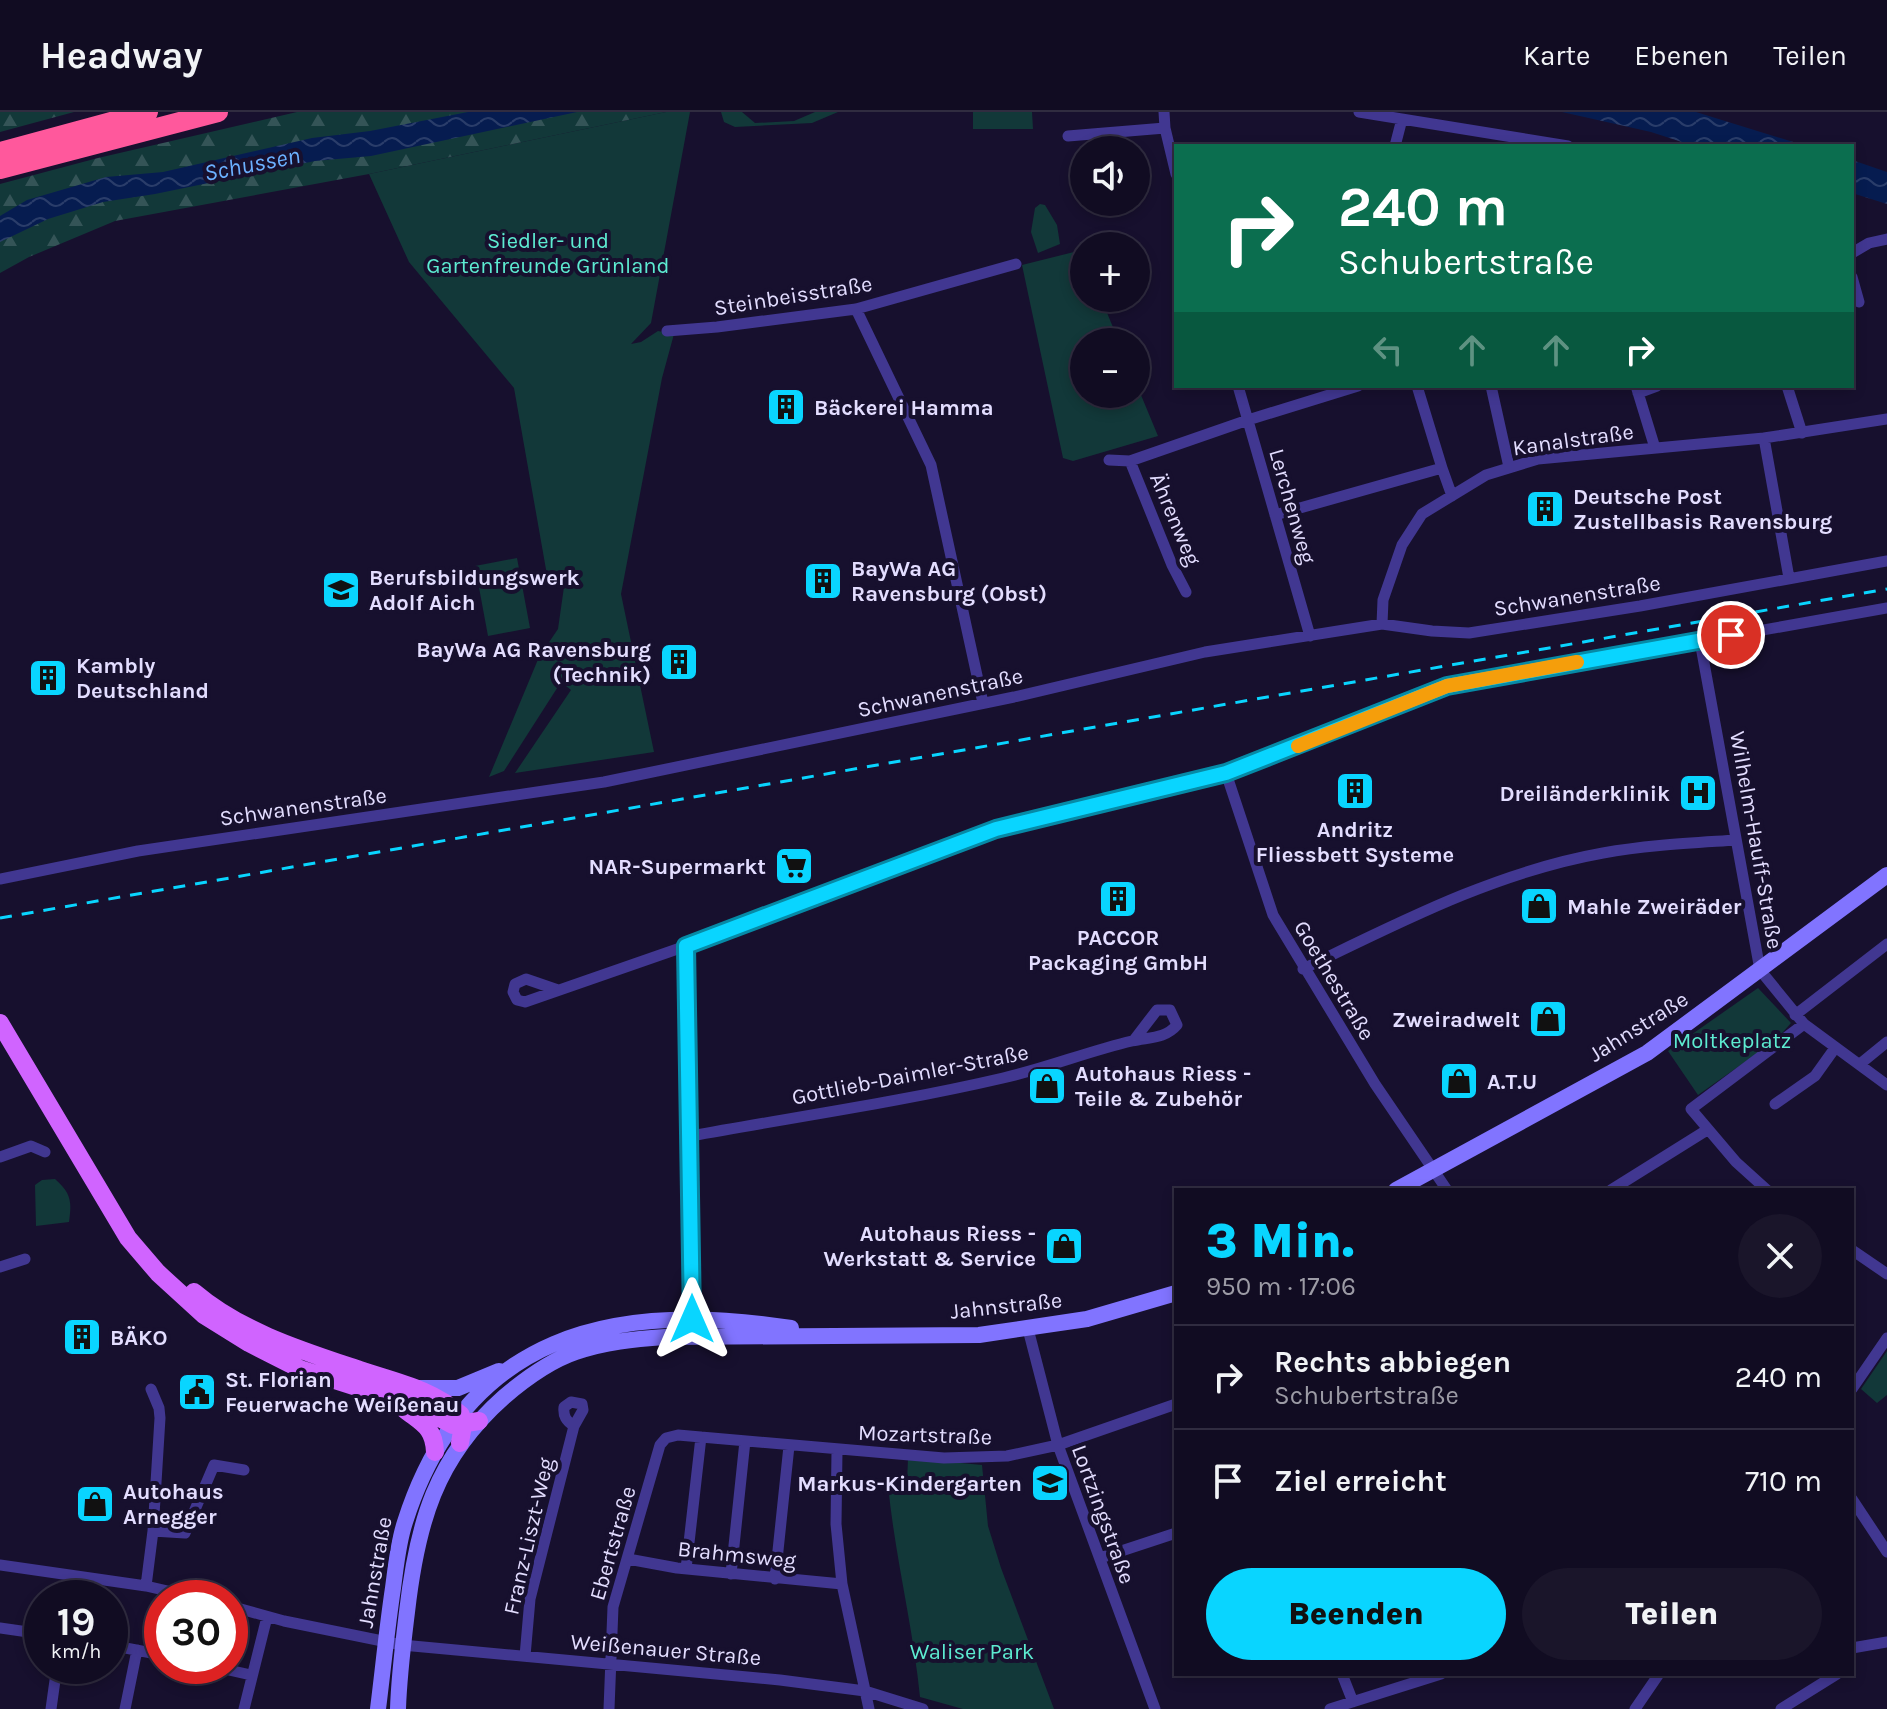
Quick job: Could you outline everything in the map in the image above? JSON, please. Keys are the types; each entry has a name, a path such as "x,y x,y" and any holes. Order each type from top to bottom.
{"highway":[{"path":"0,152 148,112"},
{"path":"0,169 218,112"}],"main road":[{"name":"Jahnstraße","path":"1400,1188 1647,1053 1887,875"},
{"path":"0,1023 128,1238 158,1273 220,1327 300,1369 419,1407 463,1426"},
{"path":"113,1210 177,1278 202,1299 256,1331 307,1353 419,1388 448,1403 463,1426"},
{"name":"Jahnstraße","path":"398,1709 394,1644 403,1525 418,1484 435,1452 463,1426 518,1385 574,1352 627,1340 692,1337 979,1335 1087,1319 1174,1294"},
{"name":"Jahnstraße","path":"378,1709 420,1527 463,1426 508,1367 548,1345 589,1331 628,1323 692,1319 764,1324 837,1335"},
{"path":"692,1319 692,1337"},
{"path":"419,1388 458,1388 508,1367"},
{"path":"391,1399 430,1429 435,1439 435,1452"}],"street":[{"path":"1164,112 1174,166"},
{"path":"1359,112 1556,144"},
{"path":"1396,144 1402,119"},
{"path":"1068,136 1165,128"},
{"path":"1854,252 1869,243 1887,239"},
{"name":"Steinbeisstraße","path":"667,331 856,309 1016,264"},
{"path":"1854,284 1859,302"},
{"path":"856,309 931,465 983,703"},
{"name":"Lerchenweg","path":"1239,388 1310,636"},
{"path":"1109,460 1130,461 1352,388"},
{"path":"1418,388 1452,496"},
{"path":"1491,388 1509,467"},
{"path":"1788,388 1802,433"},
{"path":"1637,389 1655,448"},
{"name":"Kanalstraße","path":"1382,624 1383,600 1402,545 1422,514 1486,475 1538,459 1764,438 1887,419"},
{"path":"1764,438 1789,578"},
{"name":"Ährenweg","path":"1130,461 1186,592"},
{"path":"1275,515 1442,468"},
{"name":"Schwanenstraße","path":"0,879 138,851 604,782 983,703 1205,652 1382,624 1469,633 1640,606 1887,561"},
{"path":"558,990 686,946 996,829 1226,773 1447,686 1887,608"},
{"name":"Wilhelm-Hauff-Straße","path":"1700,641 1760,970 1799,1019 1887,1085"},
{"name":"Goethestraße","path":"1226,773 1273,915 1303,969 1446,1188"},
{"path":"1303,969 1435,906 1532,870 1605,852 1736,840"},
{"path":"1765,1188 1736,1162 1691,1109 1887,944"},
{"path":"686,946 692,1319"},
{"name":"Gottlieb-Daimler-Straße","path":"691,1136 1001,1079 1134,1040"},
{"path":"1860,1064 1887,1042"},
{"path":"1775,1104 1815,1076 1835,1048"},
{"path":"1614,1188 1707,1130"},
{"path":"0,1157 31,1146 45,1152"},
{"path":"1854,1251 1887,1274"},
{"path":"0,1267 25,1259"},
{"name":"Lortzingstraße","path":"1028,1329 1058,1445 1155,1709"},
{"path":"1854,1386 1887,1338"},
{"path":"147,1580 160,1418 151,1389"},
{"name":"Mozartstraße","path":"666,1438 678,1435 944,1458 1007,1456 1058,1445 1174,1405"},
{"name":"Franz-Liszt-Weg","path":"525,1656 530,1599 574,1426"},
{"path":"686,1569 701,1437"},
{"name":"Ebertstraße","path":"609,1709 613,1607 660,1445 666,1438"},
{"path":"731,1574 745,1441"},
{"path":"775,1579 789,1446"},
{"path":"837,1451 836,1524 842,1584 869,1709"},
{"path":"153,1531 185,1533 214,1465 244,1470"},
{"path":"1854,1502 1884,1548"},
{"path":"1100,1558 1174,1534"},
{"name":"Brahmsweg","path":"628,1559 686,1569 842,1584"},
{"path":"0,1565 144,1586"},
{"name":"Weißenauer Straße","path":"248,1611 394,1644 772,1679 865,1691 923,1709"},
{"path":"244,1709 267,1617"},
{"path":"0,1628 24,1631"},
{"path":"1854,1648 1887,1642"},
{"path":"128,1648 144,1651"},
{"path":"125,1709 137,1650"},
{"path":"1343,1676 1353,1702"},
{"path":"1330,1709 1435,1676"},
{"path":"1635,1709 1658,1676"},
{"path":"1781,1709 1834,1676"},
{"path":"51,1709 54,1684"}],"green space":[{"path":"0,112 74,112 0,132"},
{"path":"297,112 666,112 369,174 115,221 29,257 0,273 0,184"},
{"name":"Siedler- und Gartenfreunde Grünland","path":"666,112 690,112 651,323 631,344 641,342 658,331 674,334 662,378 621,594 654,752 515,773 571,690 561,682 504,771 489,777 539,657 558,629 565,580 556,575 547,575 514,388 409,262 369,174"},
{"path":"721,112 742,112 755,123 794,121 815,112 838,112 812,123 735,127 724,122"},
{"path":"973,112 1032,112 1033,129 973,129"},
{"path":"1045,205 1057,225 1060,244 1038,253 1031,232 1035,208"},
{"path":"1070,253 1070,312 1107,312 1113,328 1070,328 1070,408 1146,408 1158,436 1073,461 1063,458 1022,265"},
{"path":"517,558 530,628 488,636 475,566"},
{"name":"Moltkeplatz","path":"1758,988 1791,1023 1776,1040 1698,1095 1668,1051"},
{"path":"55,1179 69,1198 69,1222 36,1226 35,1185 42,1180"},
{"path":"1887,1351 1887,1395 1877,1403 1861,1389"},
{"name":"Waliser Park","path":"908,1458 982,1465 988,1526 1054,1709 963,1709 920,1697 888,1485 907,1485"}],"water":[{"name":"Schussen","path":"468,112 577,112 371,156 315,161 103,202 48,219 0,242 0,216 27,200 106,177 163,172 312,138 370,131"},
{"path":"1562,112 1696,112 1800,144 1688,144 1651,132"},
{"path":"1854,161 1887,172 1887,204 1854,194"}],"railway":[{"path":"0,918 1887,589"}],"slow traffic":[{"path":"1298,746 1447,686 1577,662"}],"place":[{"name":"Bäckerei Hamma","path":"786,407"},
{"name":"Deutsche Post Zustellbasis Ravensburg","path":"1545,509"},
{"name":"BayWa AG Ravensburg (Obst)","path":"823,581"},
{"name":"Berufsbildungswerk Adolf Aich","path":"341,590"},
{"name":"BayWa AG Ravensburg (Technik)","path":"679,662"},
{"name":"Kambly Deutschland","path":"48,678"},
{"name":"Andritz Fliessbett Systeme","path":"1355,791"},
{"name":"Dreiländerklinik","path":"1698,793"},
{"name":"NAR-Supermarkt","path":"794,866"},
{"name":"PACCOR Packaging GmbH","path":"1118,899"},
{"name":"Mahle Zweiräder","path":"1539,906"},
{"name":"Zweiradwelt","path":"1548,1019"},
{"name":"A.T.U","path":"1459,1081"},
{"name":"Autohaus Riess - Teile & Zubehör","path":"1047,1086"},
{"name":"Autohaus Riess - Werkstatt & Service","path":"1064,1246"},
{"name":"BÄKO","path":"82,1337"},
{"name":"St. Florian Feuerwache Weißenau","path":"197,1392"},
{"name":"Markus-Kindergarten","path":"1050,1483"},
{"name":"Autohaus Arnegger","path":"95,1504"}],"route":[{"path":"692,1319 686,946 996,829 1226,773 1447,686 1731,635"}]}
